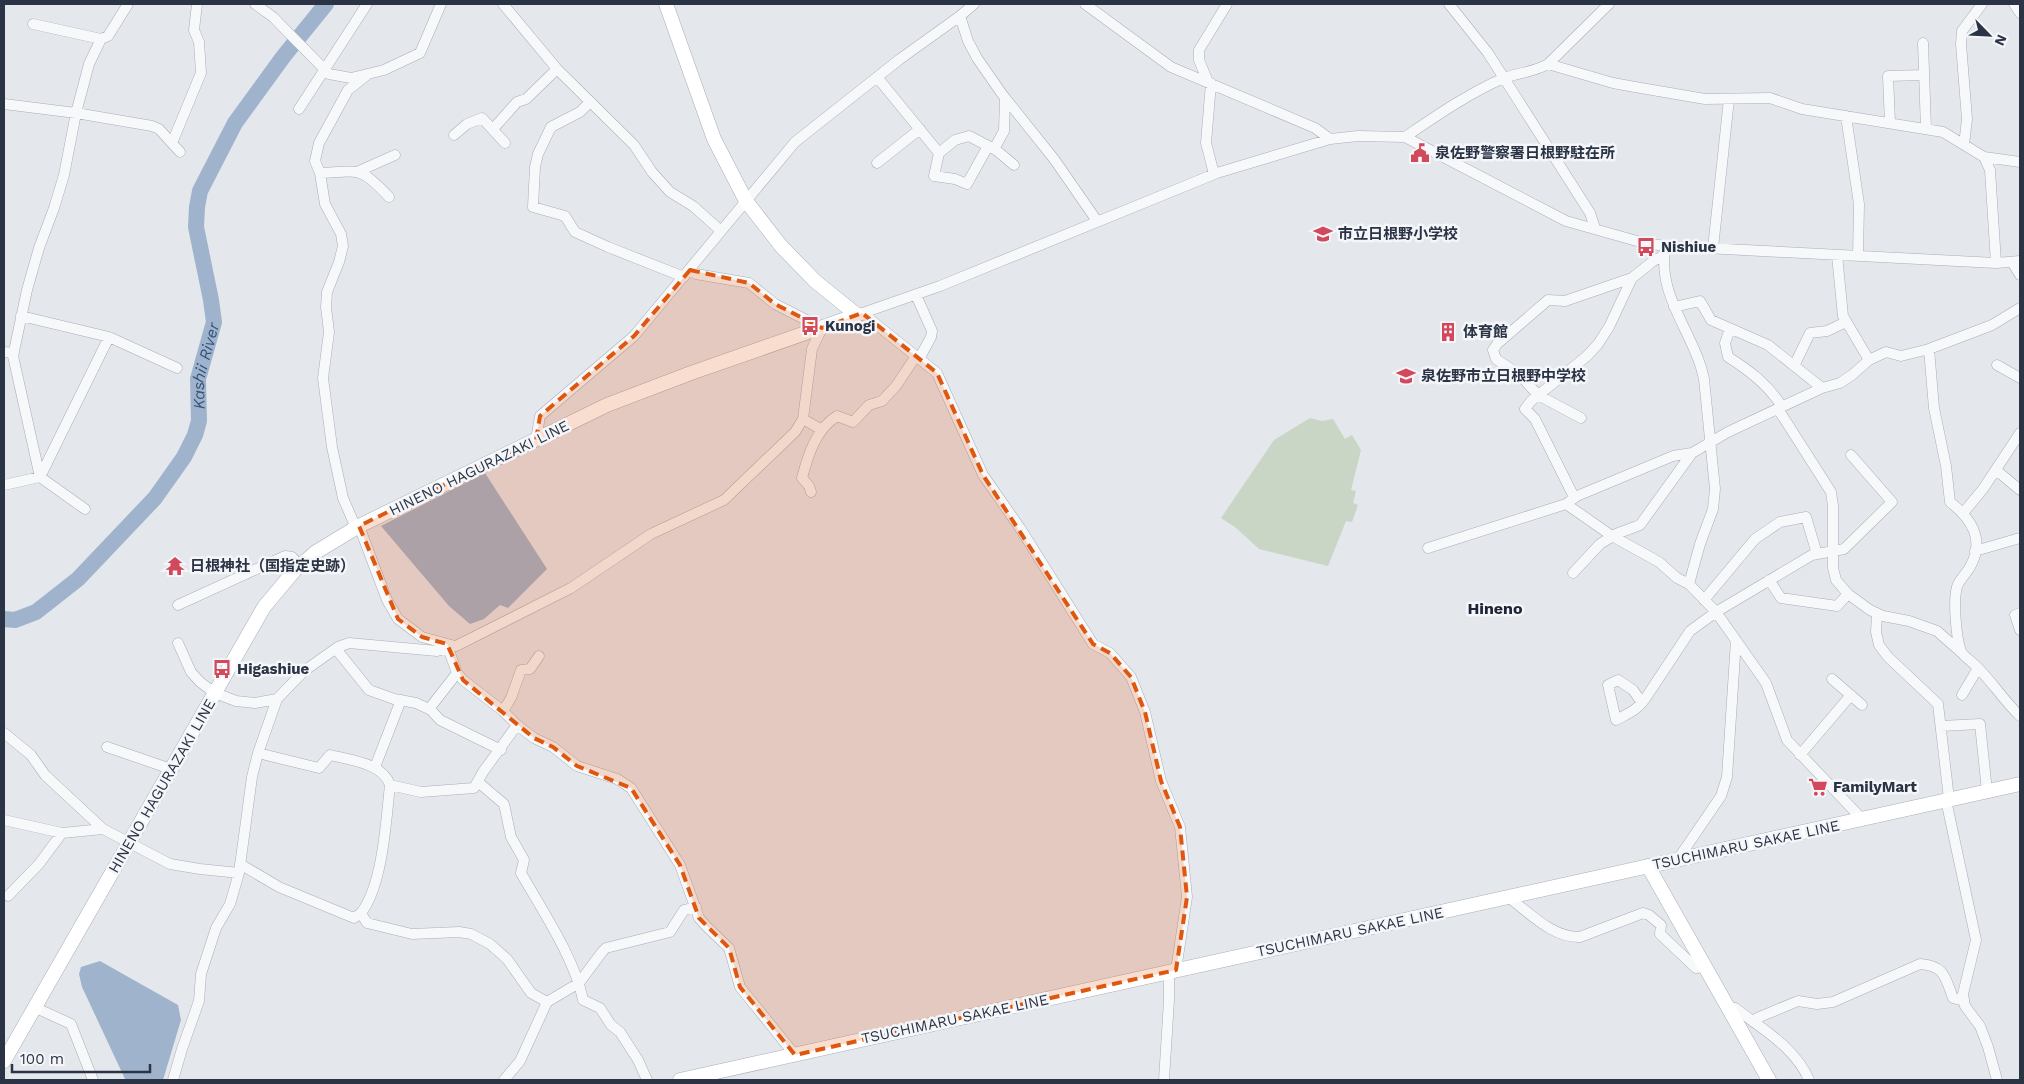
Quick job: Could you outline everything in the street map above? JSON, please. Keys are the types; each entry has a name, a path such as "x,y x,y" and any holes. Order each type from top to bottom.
{"main road":[{"path":"666,4 714,140 746,201 782,246 815,281 860,314"},
{"name":"HINENO HAGURAZAKI LINE","path":"4,1061 264,607 280,587 316,552 357,527 608,405 691,373 860,314"},
{"name":"TSUCHIMARU SAKAE LINE","path":"680,1080 2020,784"},
{"path":"1648,866 1769,1080"}],"street":[{"path":"33,24 101,39 108,36 128,4"},
{"path":"172,143 201,73 199,42 194,30 196,4"},
{"path":"255,4 269,8 329,74 351,78 384,70 420,53 441,4"},
{"path":"299,108 348,36 366,4"},
{"path":"504,4 557,69 634,145 652,172 670,192 694,206 721,231"},
{"path":"536,440 540,416 634,336 795,142 974,4"},
{"path":"1085,4 1171,66 1315,128 1330,139"},
{"path":"1214,174 1206,143 1209,83 1199,60 1199,50 1227,4"},
{"path":"1449,4 1488,53 1590,213 1595,228"},
{"path":"1405,137 1450,107 1504,78 1539,69 1548,64 1609,4"},
{"path":"1964,145 1967,120 1961,44 1962,32 1982,4"},
{"path":"2014,4 2020,13"},
{"path":"960,16 968,41 1005,99 1054,159 1097,222"},
{"path":"85,509 40,477 9,352 22,316 39,248 64,175 76,113 89,64 101,39"},
{"path":"1923,43 1926,130"},
{"path":"1548,64 1621,84 1705,99 1770,98 1802,109 1942,132 1984,157 2020,162"},
{"path":"493,128 517,102 526,99 557,69"},
{"path":"367,75 348,90 319,143 315,161 320,172 325,204 341,234 342,246 339,262 327,292 326,307 329,332 323,378 332,447 342,489 398,620 422,637 452,647"},
{"path":"1890,124 1888,76 1924,75"},
{"path":"877,77 939,153"},
{"path":"1713,248 1729,98"},
{"path":"1005,99 1004,131 991,147 967,184 955,178 934,176 939,153 955,140 969,136 991,147 1014,165"},
{"path":"173,1080 182,1049 200,1001 200,974 216,928 230,904 239,868 252,777 258,752 277,699 304,671 336,649 349,643 436,651 452,647 571,588 651,534 724,500 795,432 803,419 812,349 822,328 775,304 749,283 687,273 608,247 575,232 565,216 533,207 535,167 538,154 551,127 580,112 590,102"},
{"path":"4,104 76,113 152,126 159,129 180,152"},
{"path":"1846,116 1859,204 1858,256"},
{"path":"454,135 467,124 482,118 505,143"},
{"path":"878,163 920,129"},
{"path":"860,314 916,295 1214,174 1330,139 1377,136 1405,137 1566,221 1665,250 1713,248 1996,263 2016,261 2020,275"},
{"path":"320,172 359,171 395,155"},
{"path":"1984,157 1990,170 1996,263"},
{"path":"359,171 371,177 389,197"},
{"path":"1581,418 1538,395 1520,375 1496,358 1493,350 1496,344 1548,300 1565,302 1632,278 1665,250"},
{"path":"1665,250 1670,298 1701,365 1704,379 1715,489 1713,508 1688,584"},
{"path":"1837,255 1842,316 1869,360"},
{"path":"1632,278 1609,327 1598,344 1587,356 1538,395 1525,409 1535,419 1570,500 1612,536 1659,562 1677,578 1688,584 1716,612 1766,683 1787,740 1862,819"},
{"path":"811,492 810,486 802,478 808,456 822,430 837,416 853,422 869,405 882,401 918,358 931,337 932,331 916,295"},
{"path":"1674,307 1700,301 1711,320 1768,345 1822,388"},
{"path":"1428,548 1570,500 1673,456 1692,453 1728,432 1822,388 1840,383 1869,360 1886,352 1901,356 1929,349 1992,324 2020,308"},
{"path":"860,314 937,373 983,475 1020,528 1093,644 1110,653 1130,677 1145,712 1161,782 1180,827 1187,897 1172,971 1164,1080"},
{"path":"22,316 109,337 177,368"},
{"path":"1794,366 1810,334 1827,331 1846,322"},
{"path":"1730,329 1725,343 1728,357 1746,368 1761,381 1780,408 1830,492 1834,506 1833,568 1836,580 1848,594 1877,614 1937,631 1988,677 2005,702 2020,716"},
{"path":"40,477 109,337"},
{"path":"1929,349 1934,408 1946,466 1950,502 1964,512 1976,532 1975,551 1970,566 1957,586 1956,621 1962,653"},
{"path":"1997,365 2019,376"},
{"path":"803,419 822,430"},
{"path":"1964,512 1983,490 2020,433"},
{"path":"1573,573 1600,544 1612,536 1640,525 1692,453"},
{"path":"1642,703 1690,631 1716,612 1812,555 1844,549 1892,502 1851,455"},
{"path":"1996,470 2020,490"},
{"path":"4,485 40,477"},
{"path":"1704,600 1755,539 1780,522 1806,517 1817,554"},
{"path":"1975,551 2020,540"},
{"path":"178,605 285,556 292,557 300,566"},
{"path":"1769,580 1781,598 1836,606 1848,594"},
{"path":"2020,613 2014,615 2020,630"},
{"path":"1877,614 1876,632 1879,645 1888,657 1938,704 1947,800 1976,940 1963,994 1964,1001 1965,1006 1980,1026 1997,1080"},
{"path":"1678,860 1721,796 1727,777 1736,640"},
{"path":"178,643 191,672 200,682 215,693 236,701 255,703 277,699"},
{"path":"452,647 457,672 463,680 504,711 517,725 534,738 553,747 577,766 617,779 631,788 680,865 699,918 729,948 740,987 795,1055"},
{"path":"336,649 369,690 416,703 429,709 440,720 501,750"},
{"path":"504,711 521,670 530,669 539,656"},
{"path":"1962,695 1978,668"},
{"path":"429,709 457,672"},
{"path":"1832,679 1862,705"},
{"path":"1800,755 1851,695"},
{"path":"375,767 401,700"},
{"path":"1941,726 1980,724 1988,791"},
{"path":"390,785 421,792 474,788 517,725"},
{"path":"4,733 31,755 45,775 103,829 129,843 170,864 200,869 239,868 354,918 369,903 384,846 390,785 388,776 375,767 330,755 319,768 258,752"},
{"path":"107,747 171,769"},
{"path":"478,782 504,804 510,837 524,860 521,873 579,983 583,1000 600,1008 611,1025 620,1032 638,1060 647,1080"},
{"path":"4,820 62,833 103,829"},
{"path":"8,896 39,864 62,833"},
{"path":"1508,897 1544,926 1572,938 1580,938 1643,913 1649,915 1661,925 1660,934 1696,968 1705,967"},
{"path":"504,1080 520,1060 547,1002 579,983 606,948 670,932 684,910 696,907"},
{"path":"361,913 366,923 412,934 459,932 471,934 490,944 507,960 531,993 547,1002"},
{"path":"1753,1022 1757,1018 1798,1001 1817,1004 1833,1002 1920,964 1931,965 1939,969 1944,974 1953,998 1964,1001"},
{"path":"1727,1007 1735,1008 1781,1043 1801,1064 1809,1080"},
{"path":"34,1008 71,1024 93,1080"}],"highlighted area":[{"path":"690,270 749,283 775,304 822,328 862,313 937,373 983,475 1093,644 1110,653 1131,677 1145,712 1161,781 1180,827 1187,897 1176,970 795,1055 740,987 729,948 699,918 680,865 631,788 577,766 553,747 534,738 463,680 447,644 422,637 398,619 359,526 536,440 540,416 634,336"}],"green space":[{"path":"1310,418 1322,421 1333,419 1345,439 1352,435 1361,450 1351,490 1356,491 1353,503 1358,505 1352,522 1346,521 1328,566 1259,549 1235,527 1221,518 1274,440"}],"water":[{"path":"485,473 547,569 508,608 500,605 484,619 470,624 449,606 381,526"},
{"path":"100,961 178,1005 181,1020 163,1080 125,1079 82,987 79,974 81,967"}],"waterway":[{"name":"Kashii River","path":"4,619 15,620 36,612 78,579 155,498 184,457 195,435 199,421 198,379 214,322 196,227 200,191 235,123 283,57 326,4"}],"place":[{"name":"泉佐野警察署日根野駐在所","path":"1420,153"},
{"name":"市立日根野小学校","path":"1323,234"},
{"name":"Nishiue","path":"1646,247"},
{"name":"Kunogi","path":"810,326"},
{"name":"体育館","path":"1448,332"},
{"name":"泉佐野市立日根野中学校","path":"1406,376"},
{"name":"日根神社（国指定史跡）","path":"175,566"},
{"name":"Higashiue","path":"222,669"},
{"name":"FamilyMart","path":"1818,787"}],"district":[{"name":"Hineno","path":"1495,608"}]}
